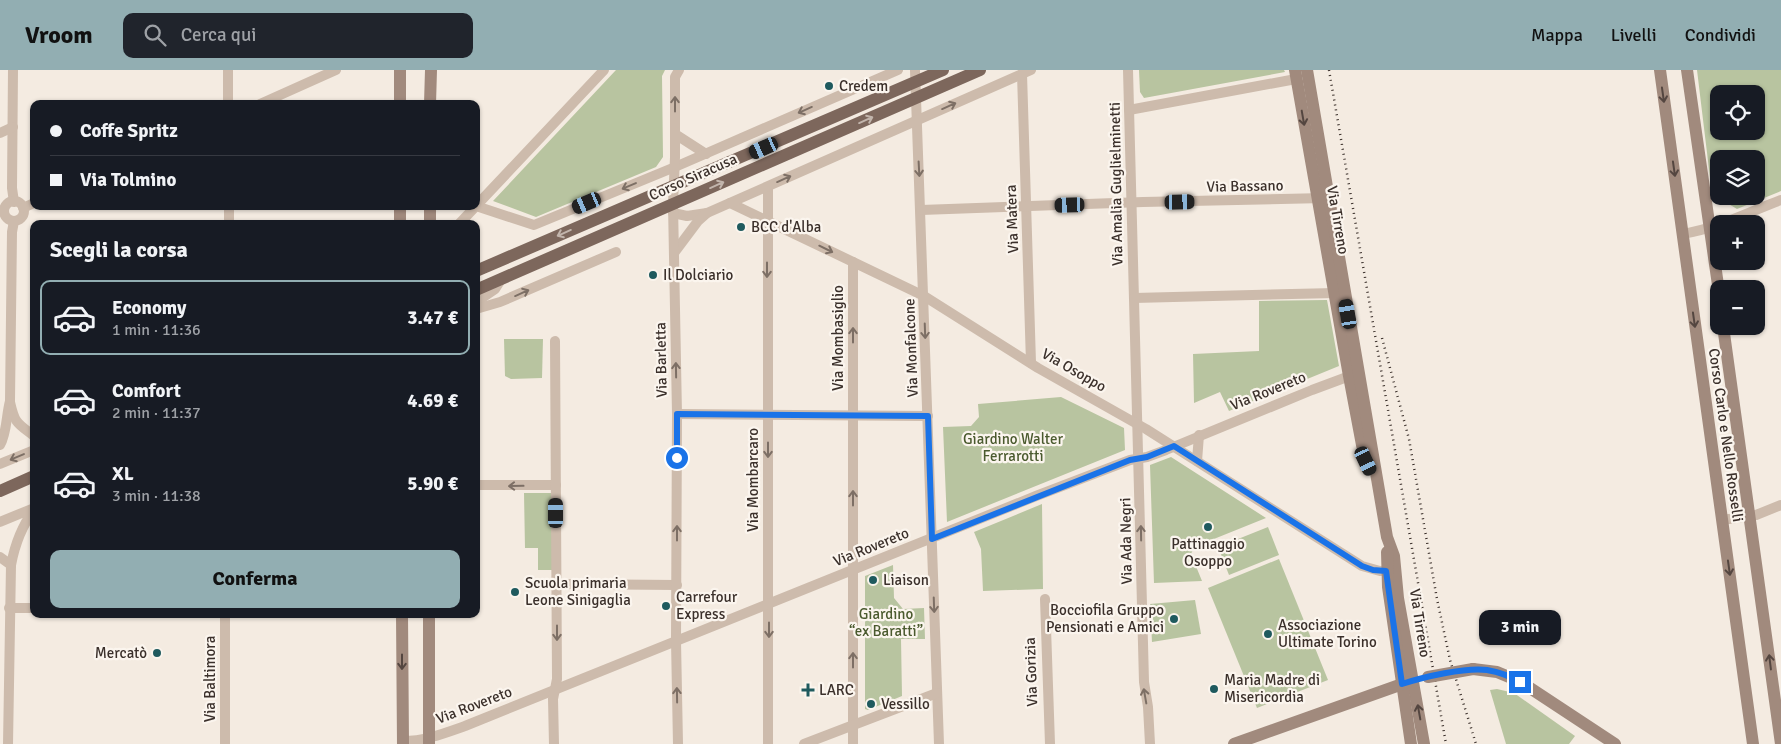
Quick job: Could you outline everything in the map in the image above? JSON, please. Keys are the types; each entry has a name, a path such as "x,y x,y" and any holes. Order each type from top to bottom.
{"main road":[{"name":"Corso Siracusa","path":"480,270 673,186 915,76 943,70"},
{"name":"Corso Siracusa","path":"480,288 673,209 980,70"},
{"path":"0,491 30,478"}],"street":[{"path":"0,445 5,434 6,417 10,402 12,232 14,221 22,216 12,188 13,70"},
{"path":"228,70 228,100"},
{"path":"269,100 336,70"},
{"path":"400,70 400,100"},
{"path":"430,100 431,70"},
{"path":"480,202 604,70"},
{"name":"Corso Siracusa","path":"480,207 534,225 706,154 898,70"},
{"name":"Via Amalia Guglielminetti","path":"1128,70 1139,457"},
{"name":"Via Tirreno","path":"1307,70 1335,293 1379,488 1387,537 1408,682 1412,744"},
{"name":"Corso Carlo e Nello Rosselli","path":"1660,70 1753,744"},
{"path":"1682,234 1710,227 1687,70"},
{"name":"Corso Siracusa","path":"673,209 687,216 707,213 1026,72"},
{"name":"Via Matera","path":"1026,72 1031,364"},
{"name":"Via Barletta","path":"677,73 673,209 677,414 676,641 678,744"},
{"path":"1129,110 1296,75"},
{"name":"Via Tirreno","path":"1296,75 1323,199 1354,374"},
{"name":"Via Monfalcone","path":"915,76 939,744"},
{"path":"0,133 13,127"},
{"path":"675,134 706,154"},
{"name":"Via Mombarcaro","path":"768,187 768,744"},
{"name":"Via Bassano","path":"921,210 1323,199"},
{"path":"1742,215 1781,200"},
{"name":"Via Osoppo","path":"730,203 924,296 1031,364 1174,446 1362,566 1373,570 1391,570"},
{"path":"14,221 2,216 6,205 30,204"},
{"path":"463,220 472,210"},
{"name":"Corso Siracusa","path":"674,253 698,221 707,213"},
{"path":"480,308 500,302 616,252"},
{"name":"Via Mombasiglio","path":"853,262 853,744"},
{"name":"Corso Siracusa","path":"480,299 495,289 502,278"},
{"path":"1134,298 1335,293"},
{"name":"Corso Carlo e Nello Rosselli","path":"1724,335 1781,744"},
{"path":"0,340 11,336"},
{"path":"554,744 553,700 557,679 555,341"},
{"name":"Via Rovereto","path":"403,742 429,741 1036,496 1139,457 1147,457 1354,374"},
{"path":"10,402 15,421 30,433"},
{"path":"677,414 928,416"},
{"path":"1196,461 1200,435"},
{"path":"0,464 30,452"},
{"name":"Via Ada Negri","path":"1139,457 1144,682 1148,707 1150,744"},
{"path":"480,485 556,485"},
{"path":"1722,520 1749,517 1781,505"},
{"path":"0,522 30,511"},
{"path":"8,744 10,565 15,543 30,515"},
{"path":"0,557 10,565"},
{"path":"557,584 677,585"},
{"name":"Via Gorizia","path":"1045,599 1050,744"},
{"path":"9,608 30,608"},
{"name":"Via Baltimora","path":"224,744 225,618"},
{"path":"402,618 403,742"},
{"path":"429,618 429,741"},
{"path":"1234,744 1408,682 1473,669 1497,672 1514,679 1615,744"},
{"name":"Via Tirreno","path":"1408,682 1424,744"},
{"path":"804,744 937,693"}],"green space":[{"path":"616,70 665,70 662,76 663,157 656,167 536,217 493,201"},
{"path":"1139,70 1284,70 1285,72 1144,98 1140,92"},
{"path":"1697,70 1781,70 1781,191 1765,198 1765,150 1710,150 1710,177"},
{"path":"1730,205 1747,205 1737,209"},
{"path":"1327,300 1339,366 1229,411 1220,392 1194,403 1193,354 1259,351 1259,301"},
{"path":"504,339 543,339 542,378 511,379 505,376"},
{"name":"Giardino Walter Ferrarotti","path":"1061,397 1124,428 1125,450 947,522 943,427 971,426 979,417 978,404"},
{"path":"1171,457 1266,518 1194,547 1191,554 1202,581 1154,583 1150,465"},
{"path":"524,493 553,493 553,570 538,570 538,548 525,548"},
{"path":"1042,504 1043,589 983,591 981,549 974,532"},
{"path":"1268,527 1279,555 1229,575 1218,547"},
{"name":"Associazione Ultimate Torino","path":"1279,559 1328,680 1257,708 1208,588"},
{"name":"Giardino “ex Baratti”","path":"893,565 894,598 903,609 924,608 925,639 901,639 902,696 868,710 865,709 865,576"},
{"name":"Bocciofila Gruppo Pensionati e Amici","path":"1195,600 1201,634 1152,642 1150,604"},
{"path":"1497,689 1514,693 1575,736 1569,744 1506,744 1490,690"}],"railway":[{"path":"1329,70 1446,744"},
{"path":"1382,338 1409,439 1437,599 1450,660 1476,744"}],"place":[{"name":"Credem","path":"829,86"},
{"name":"BCC d'Alba","path":"741,227"},
{"name":"Il Dolciario","path":"653,275"},
{"name":"Pattinaggio Osoppo","path":"1208,527"},
{"name":"Liaison","path":"873,580"},
{"name":"Scuola primaria Leone Sinigaglia","path":"515,592"},
{"name":"Carrefour Express","path":"666,606"},
{"name":"Bocciofila Gruppo Pensionati e Amici","path":"1174,619"},
{"name":"Associazione Ultimate Torino","path":"1268,634"},
{"name":"Mercatò","path":"157,653"},
{"name":"Maria Madre di Misericordia","path":"1214,689"},
{"name":"LARC","path":"808,690"},
{"name":"Vessillo","path":"871,704"}],"route":[{"path":"677,458 677,414 928,416 932,539 1036,496 1130,460 1147,457 1174,446 1362,566 1373,570 1386,571 1402,684 1413,680 1473,669 1497,672 1520,682"}]}
